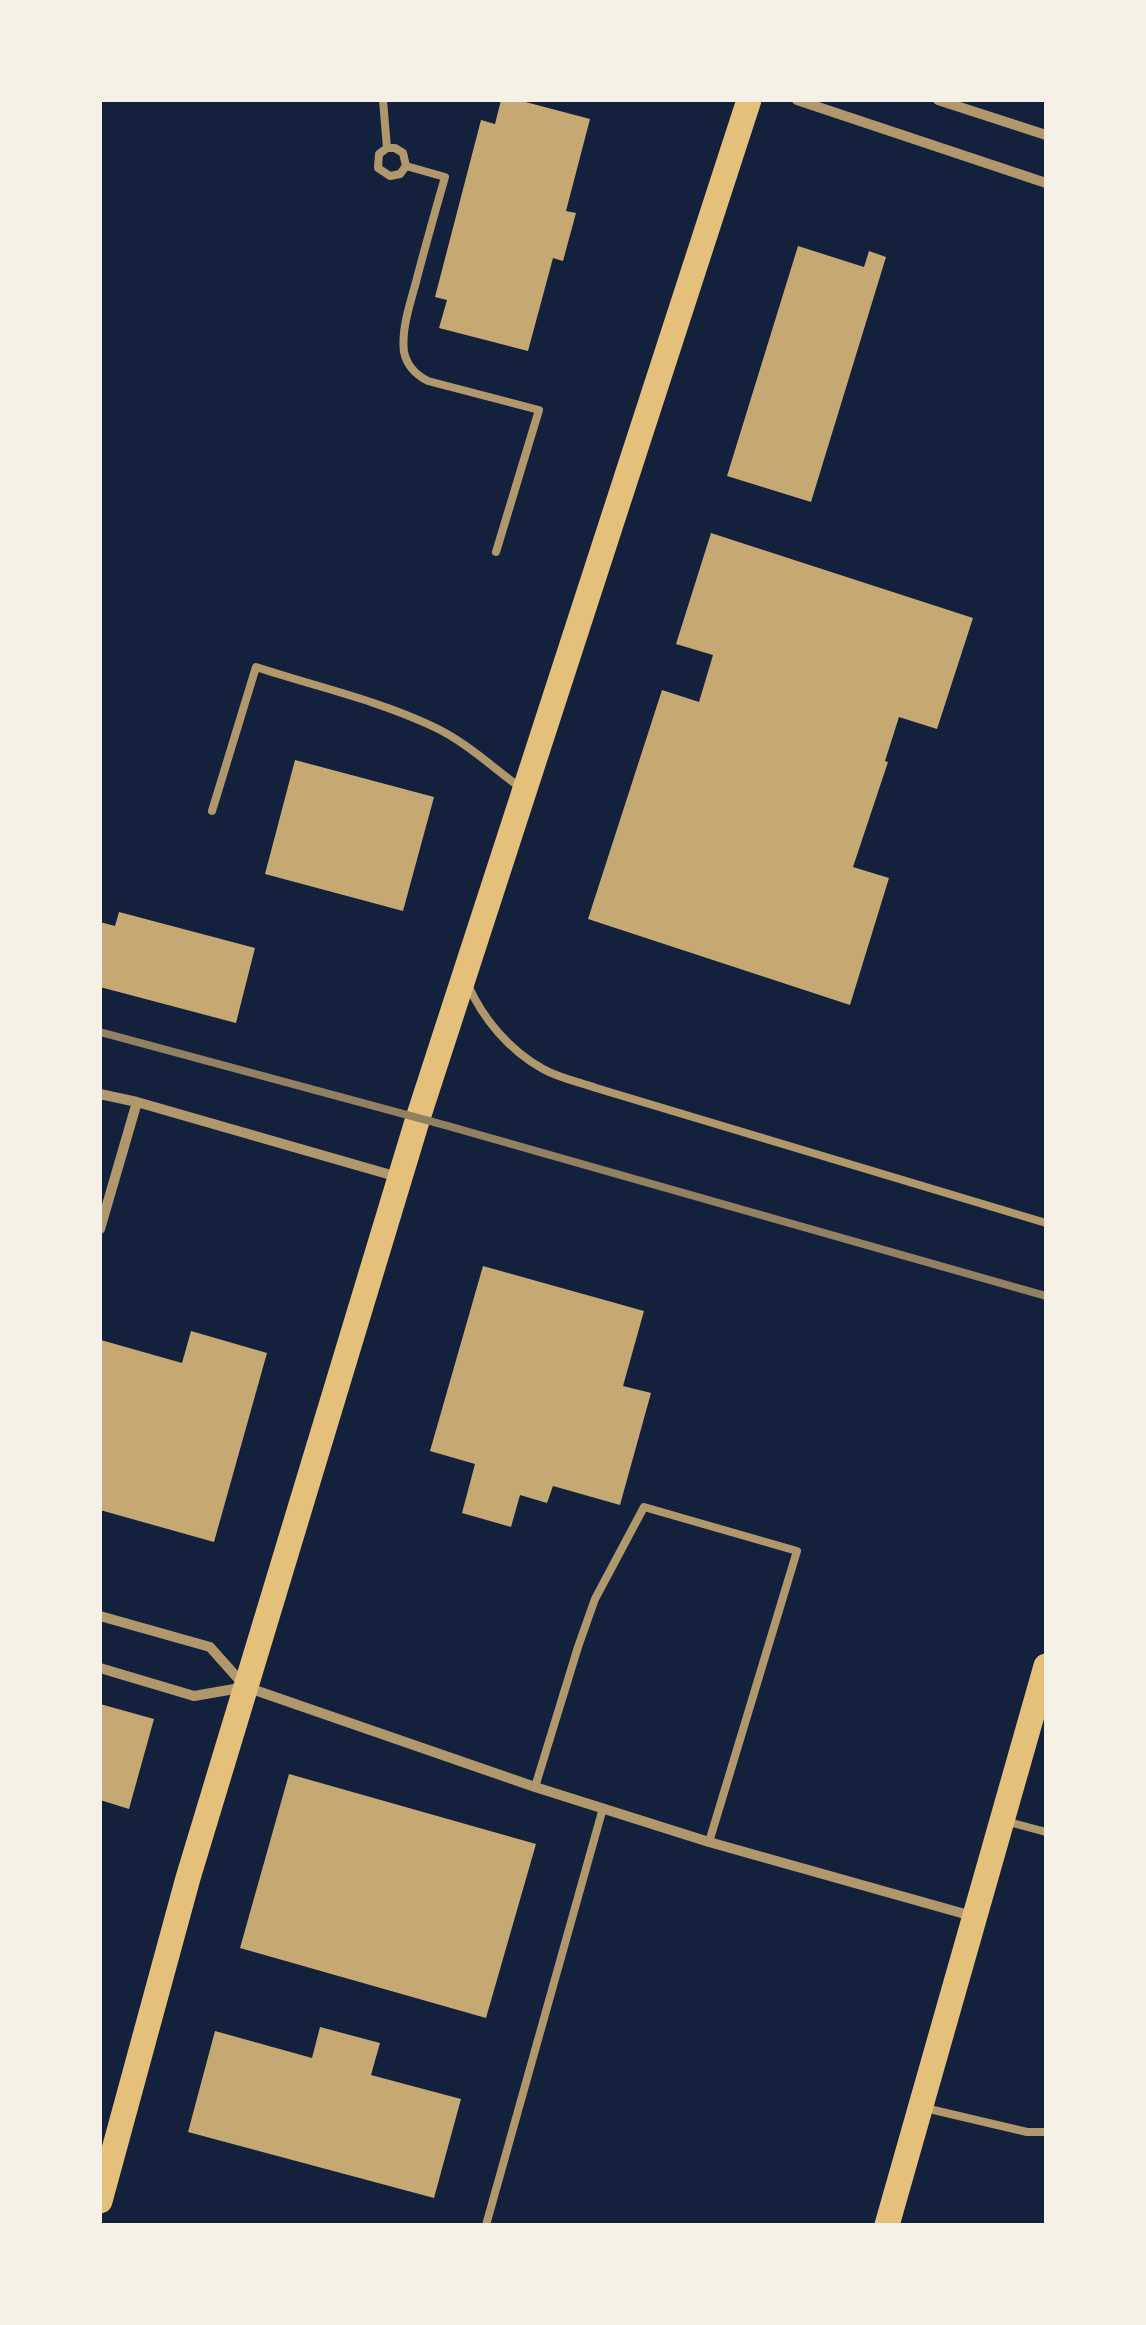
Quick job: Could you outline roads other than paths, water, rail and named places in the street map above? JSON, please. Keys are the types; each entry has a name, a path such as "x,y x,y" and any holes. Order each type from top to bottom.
{"main road":[{"path":"100,2201 188,1878 400,1178 749,100"},
{"path":"887,2225 1046,1669"}],"street":[{"path":"798,100 1046,183"},
{"path":"938,100 1046,135"},
{"path":"100,1094 400,1178"},
{"path":"100,1229 137,1102"},
{"path":"100,1616 210,1647 246,1687"},
{"path":"100,1668 194,1696 246,1687 535,1787 709,1842 973,1916"}],"lane":[{"path":"383,100 388,148"},
{"path":"388,148 399,150 406,166 395,176 386,175 378,168 378,158 388,148"},
{"path":"406,166 445,176 407,319 404,352 409,365 416,375 428,381 539,410 496,552"},
{"path":"212,811 256,668 432,726 458,740 525,791"},
{"path":"464,976 486,1019 542,1068 596,1088 1046,1223"},
{"path":"535,1787 595,1599 644,1508 797,1551 709,1842"},
{"path":"486,2225 604,1808"},
{"path":"1001,1820 1046,1832"},
{"path":"920,2106 1027,2132 1046,2132"}],"railway":[{"path":"100,1032 448,1126 1046,1296"}]}
